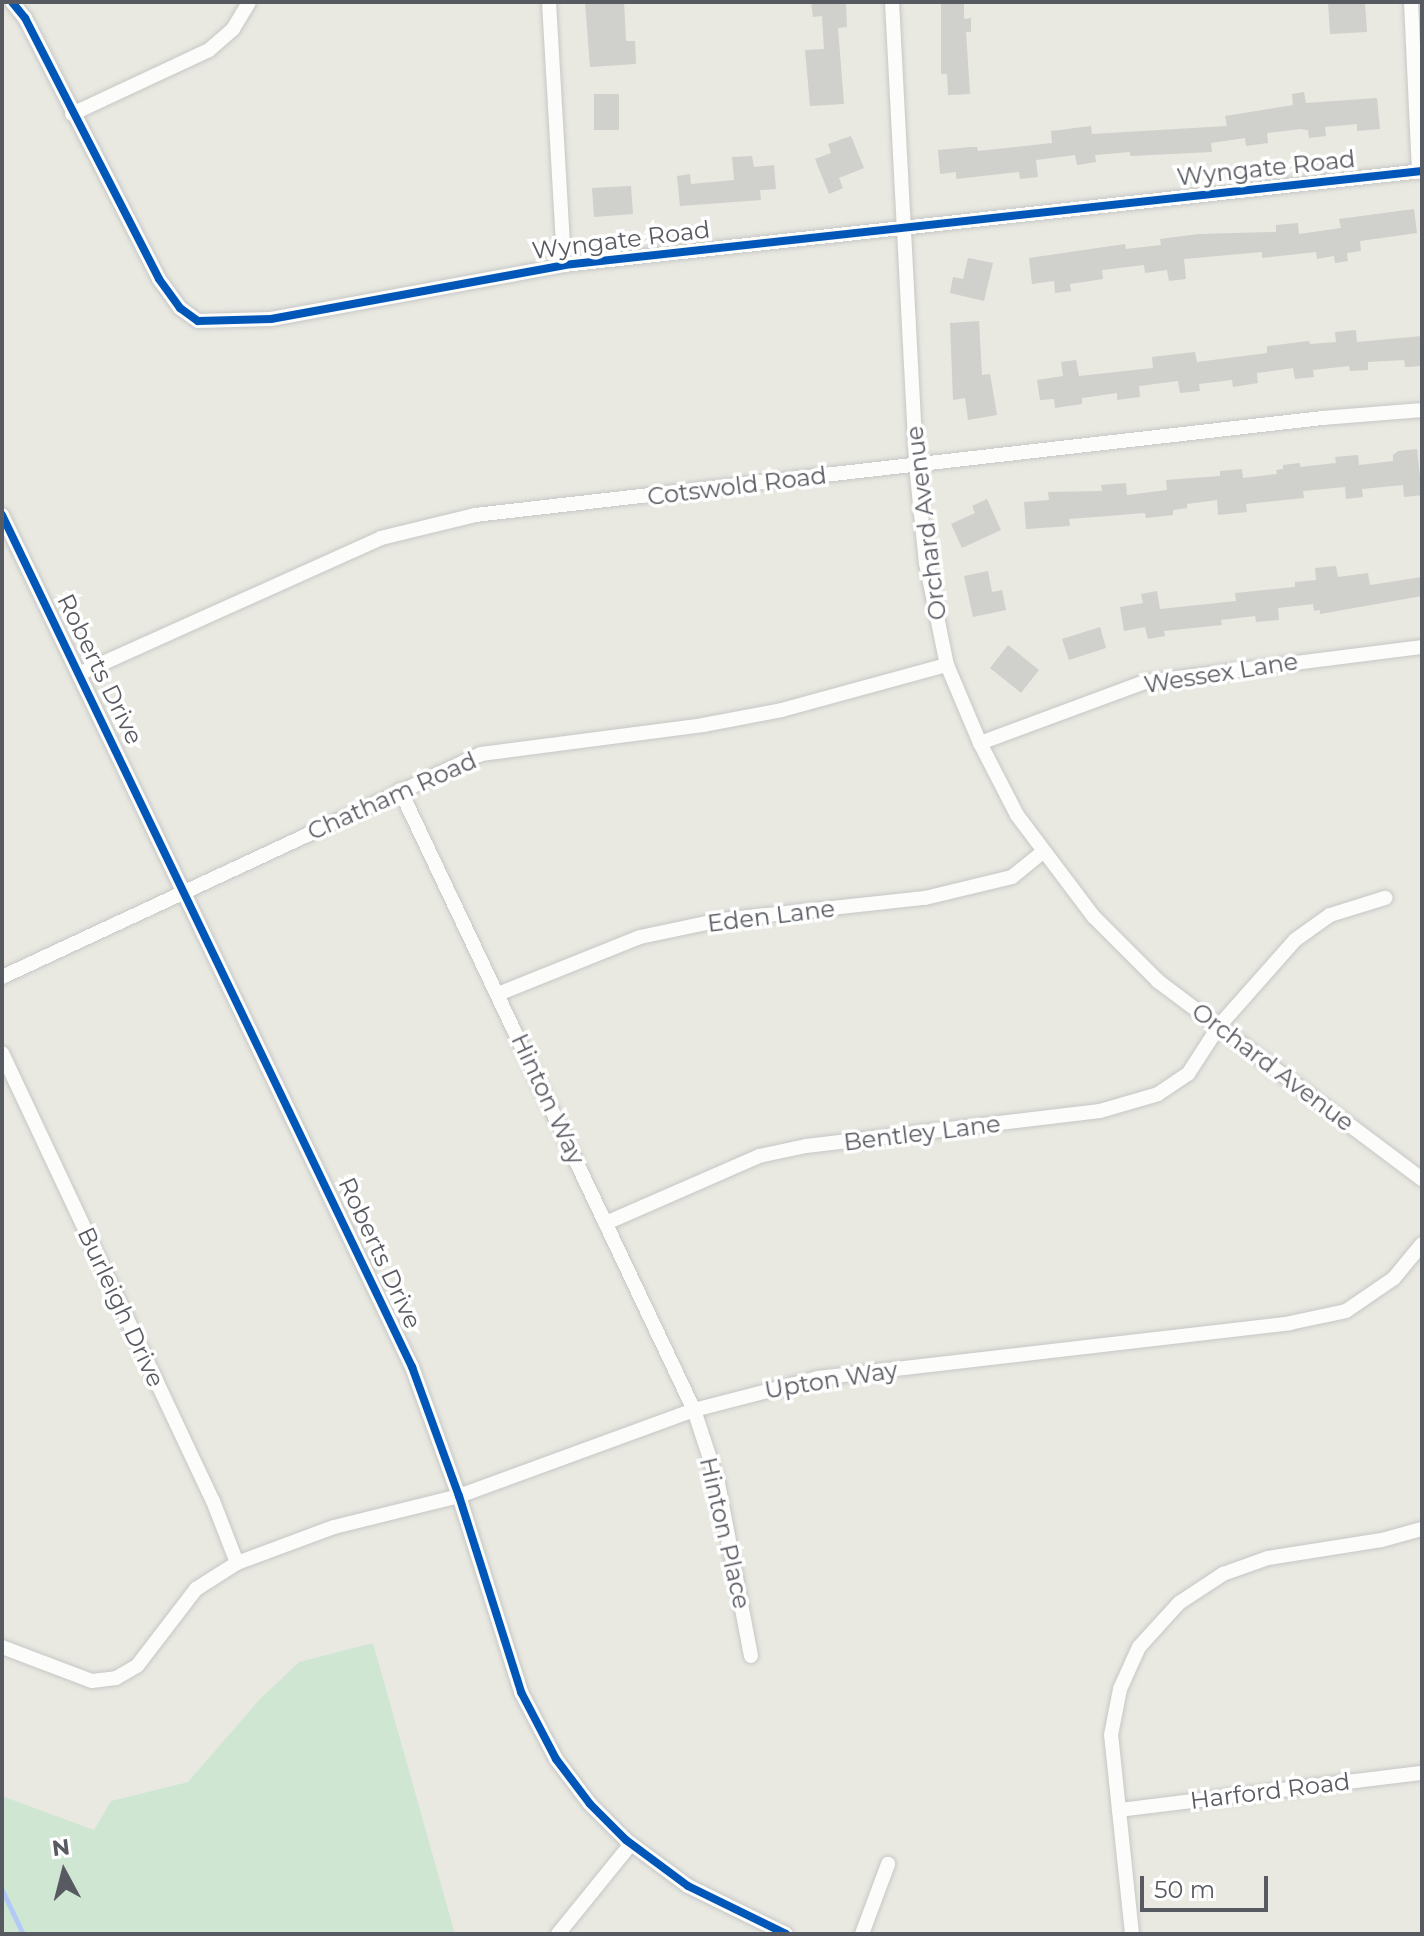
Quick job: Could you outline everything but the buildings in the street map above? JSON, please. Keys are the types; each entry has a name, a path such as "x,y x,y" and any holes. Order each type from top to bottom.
{"street":[{"name":"Wyngate Road","path":"12,2 25,18 159,279 180,308 198,321 271,319 564,265 1420,172"},
{"path":"72,114 209,50 233,29 249,2"},
{"path":"549,2 564,265"},
{"name":"Orchard Avenue","path":"892,2 916,465 926,563 947,665 980,743 1017,815 1094,917 1158,981 1422,1179"},
{"path":"1411,2 1420,172"},
{"name":"Cotswold Road","path":"81,673 381,538 475,515 1422,410"},
{"name":"Roberts Drive","path":"2,515 81,673 183,893 405,1353 459,1496 521,1692 556,1759 590,1804 631,1844 688,1886 786,1934"},
{"name":"Wessex Lane","path":"980,743 1145,682 1422,647"},
{"name":"Chatham Road","path":"2,977 481,754 703,725 782,710 947,665"},
{"name":"Hinton Way","path":"400,790 694,1410"},
{"name":"Eden Lane","path":"498,994 640,937 721,920 925,898 1012,877 1044,851"},
{"name":"Bentley Lane","path":"606,1223 759,1156 806,1146 1100,1111 1158,1094 1188,1074 1219,1026 1295,940 1330,915 1385,898"},
{"name":"Burleigh Drive","path":"2,1053 213,1501 237,1563"},
{"name":"Upton Way","path":"2,1647 92,1681 116,1678 137,1666 196,1589 237,1563 334,1527 459,1496 694,1410 818,1378 1290,1323 1346,1311 1394,1278 1422,1244"},
{"name":"Hinton Place","path":"694,1410 721,1496 751,1656"},
{"path":"1132,1934 1111,1735 1120,1689 1139,1647 1179,1603 1223,1574 1268,1558 1382,1540 1422,1529"},
{"name":"Harford Road","path":"1119,1810 1422,1773"},
{"path":"558,1934 631,1844"},
{"path":"862,1934 888,1864"}],"green space":[{"path":"373,1643 455,1934 2,1934 2,1796 94,1830 111,1801 188,1782 259,1700 299,1662"}],"waterway":[{"path":"2,1890 23,1934"}],"cycle path":[{"path":"12,2 25,18 159,279 180,308 198,321 271,319 564,265 1422,171"},
{"path":"2,515 412,1367 459,1496 521,1692 556,1759 590,1804 626,1840 688,1886 786,1934"}]}
